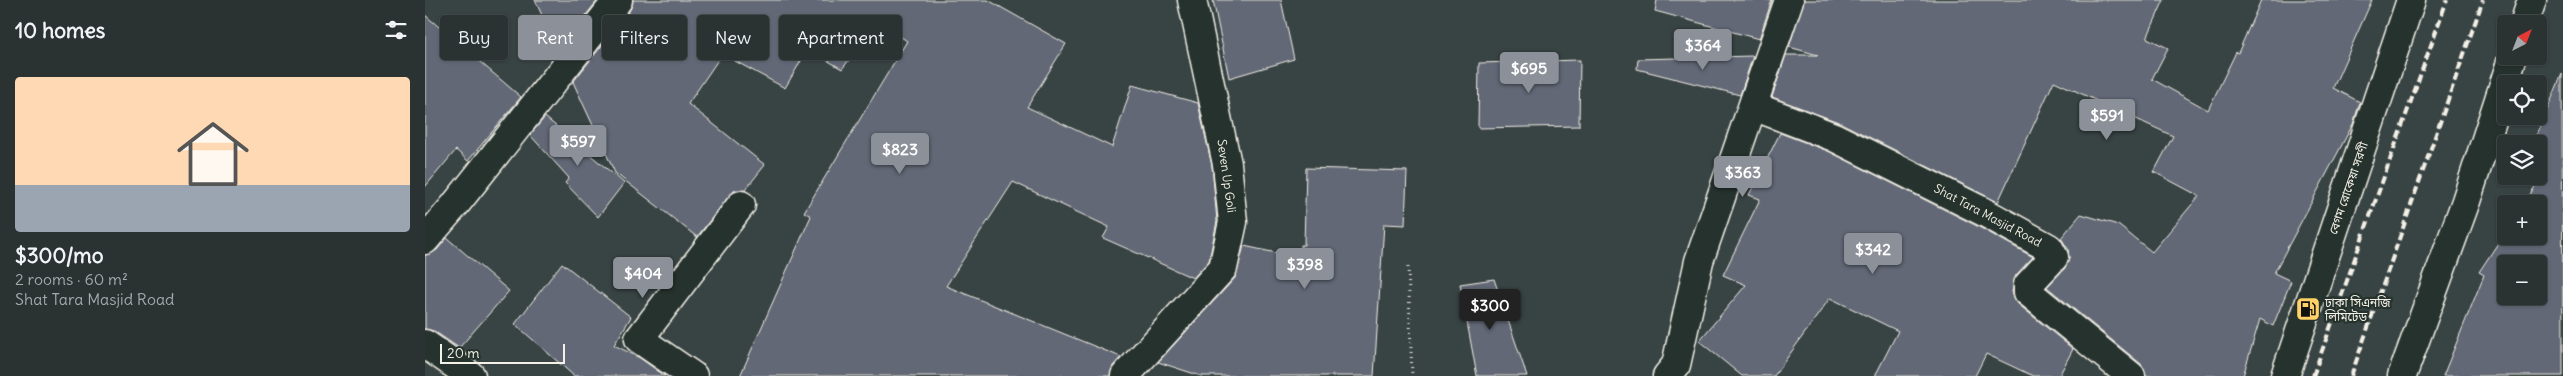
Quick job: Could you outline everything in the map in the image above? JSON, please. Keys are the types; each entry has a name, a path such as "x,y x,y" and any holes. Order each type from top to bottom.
{"street":[{"path":"425,240 618,0"},
{"name":"Seven Up Goli","path":"1126,376 1223,268 1233,222 1227,164 1192,0"},
{"path":"1667,376 1677,365 1699,261 1789,0"},
{"name":"বেগম রোকেয়া সরণী","path":"2285,376 2411,0"},
{"path":"2527,15 2532,0"},
{"path":"2402,376 2465,201 2510,65"},
{"name":"Shat Tara Masjid Road","path":"1753,106 1834,137 1984,212 2049,248 2054,257 2029,285 2028,292 2131,376"},
{"path":"693,376 639,339 741,205"},
{"path":"425,344 471,376"}],"path":[{"path":"1408,267 1412,376"}],"building":[{"path":"535,0 598,0 586,15 542,15"},
{"path":"633,0 988,0 1066,44 1027,107 1112,147 1132,85 1198,103 1212,166 1217,221 1209,261 1193,278 1103,238 1109,227 1013,182 946,286 1121,357 1113,366 1110,376 740,376 811,216 804,212 896,60 902,60 902,49 907,41 902,38 902,15 779,15 779,60 802,60 785,88 733,60 769,60 769,15 697,15 697,60 718,60 688,104 765,165 745,190 735,190 729,196 697,237 615,173 573,82 602,45 602,60 687,60 687,15 626,15"},
{"path":"1213,0 1281,0 1294,59 1229,78"},
{"path":"1657,0 1772,0 1759,39 1655,11"},
{"path":"1804,0 2164,0 2147,38 2168,48 2152,79 2208,110 2236,52 2238,53 2261,0 2372,0 2333,88 2360,102 2353,124 2274,273 2291,281 2273,326 2260,319 2243,376 2146,376 2141,364 2047,287 2065,268 2069,259 2068,249 2061,238 2081,214 2118,225 2152,252 2199,196 2154,172 2173,136 2054,81 1998,202 1841,123 1772,97 1786,55 1818,55 1789,47"},
{"path":"425,15 440,28 440,60 478,60 521,97 468,161 456,150 425,187"},
{"path":"1753,56 1740,95 1637,69 1638,59"},
{"path":"827,60 849,60 842,69"},
{"path":"1580,60 1579,126 1478,128 1479,63"},
{"path":"2562,74 2563,376 2443,376 2484,275 2479,272 2497,245 2547,245 2547,195 2530,195 2536,185 2547,185 2547,135 2537,135 2541,125 2547,125 2547,110"},
{"path":"545,117 624,183 598,217 565,183 569,178 530,135"},
{"path":"1780,133 1828,151 1977,226 2033,257 2016,275 2012,292 2018,304 2073,349 2059,376 2033,376 1986,354 1975,376 1875,376 1898,331 1830,298 1774,376 1742,376 1699,341 1746,285 1723,275 1760,199 1749,195"},
{"path":"1306,168 1407,171 1405,225 1384,224 1374,376 1201,376 1158,362 1235,278 1244,246 1300,258 1301,245 1304,245"},
{"path":"447,238 509,291 459,348 434,331 425,329 425,255 437,250"},
{"path":"562,263 631,317 614,345 640,358 665,376 574,376 515,324"},
{"path":"1494,279 1527,376 1477,376 1460,284"}],"railway":[{"path":"2313,376 2447,0"},
{"path":"2351,376 2483,0"}],"place":[{"name":"ঢাকা সিএনজি লিমিটেড","path":"2308,309"}]}
